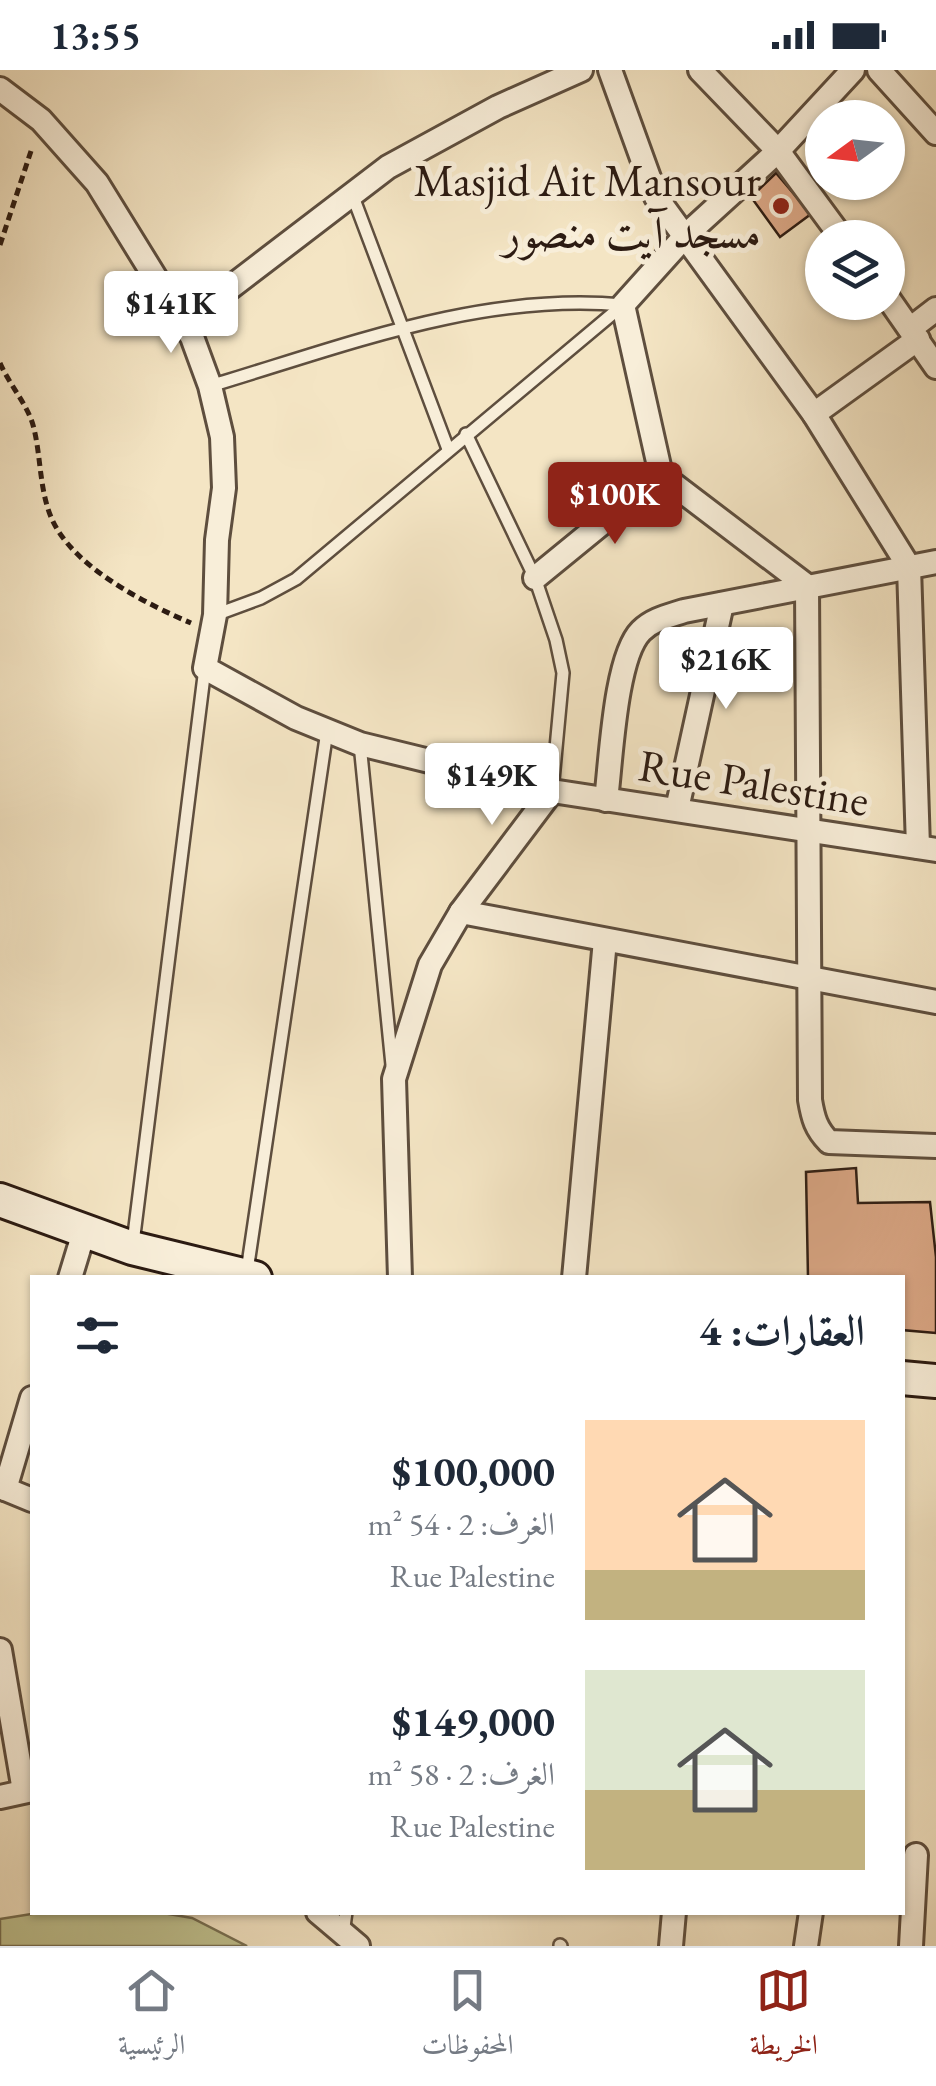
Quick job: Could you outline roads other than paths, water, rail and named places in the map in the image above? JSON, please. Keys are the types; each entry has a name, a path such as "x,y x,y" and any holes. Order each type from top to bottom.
{"street":[{"path":"184,323 352,194 430,143 581,70"},
{"path":"610,70 656,197 814,414 910,567 927,849"},
{"path":"700,70 778,151 829,220"},
{"path":"807,586 662,475 623,305 686,235 778,151 853,70"},
{"path":"879,70 936,133"},
{"path":"0,89 41,120 97,183 184,323 210,386 222,436 224,488 217,540 214,624 205,668"},
{"path":"814,414 914,334 936,310"},
{"path":"904,320 936,367"},
{"path":"535,578 662,475"},
{"path":"606,800 626,655 644,628 660,618 936,562"},
{"path":"807,586 810,1100 819,1132 829,1142 936,1146"},
{"path":"678,809 722,604"},
{"name":"Rue Palestine","path":"205,668 296,718 360,744 552,791 927,849"},
{"path":"400,1275 394,1080 430,965 461,912 552,791"},
{"path":"461,912 936,1002"},
{"path":"574,1275 605,940"},
{"path":"0,1200 132,1248 247,1275"},
{"path":"71,1275 84,1232"},
{"path":"905,1378 936,1381"},
{"path":"30,1404 2,1488 30,1499"},
{"path":"0,1650 28,1790 0,1796"},
{"path":"911,1946 918,1856"},
{"path":"323,1915 349,1931"},
{"path":"672,1946 674,1915"},
{"path":"806,1946 811,1915"}],"lane":[{"path":"352,194 448,449"},
{"path":"210,386 400,329 508,306 590,302 623,305"},
{"path":"214,624 296,579 623,305"},
{"path":"466,434 535,578 556,640 563,673 552,791"},
{"path":"132,1248 205,668"},
{"path":"251,1275 327,728"},
{"path":"360,744 394,1080"}],"place":[{"name":"Masjid Ait Mansour مسجد آيت منصور","path":"781,206"}]}
